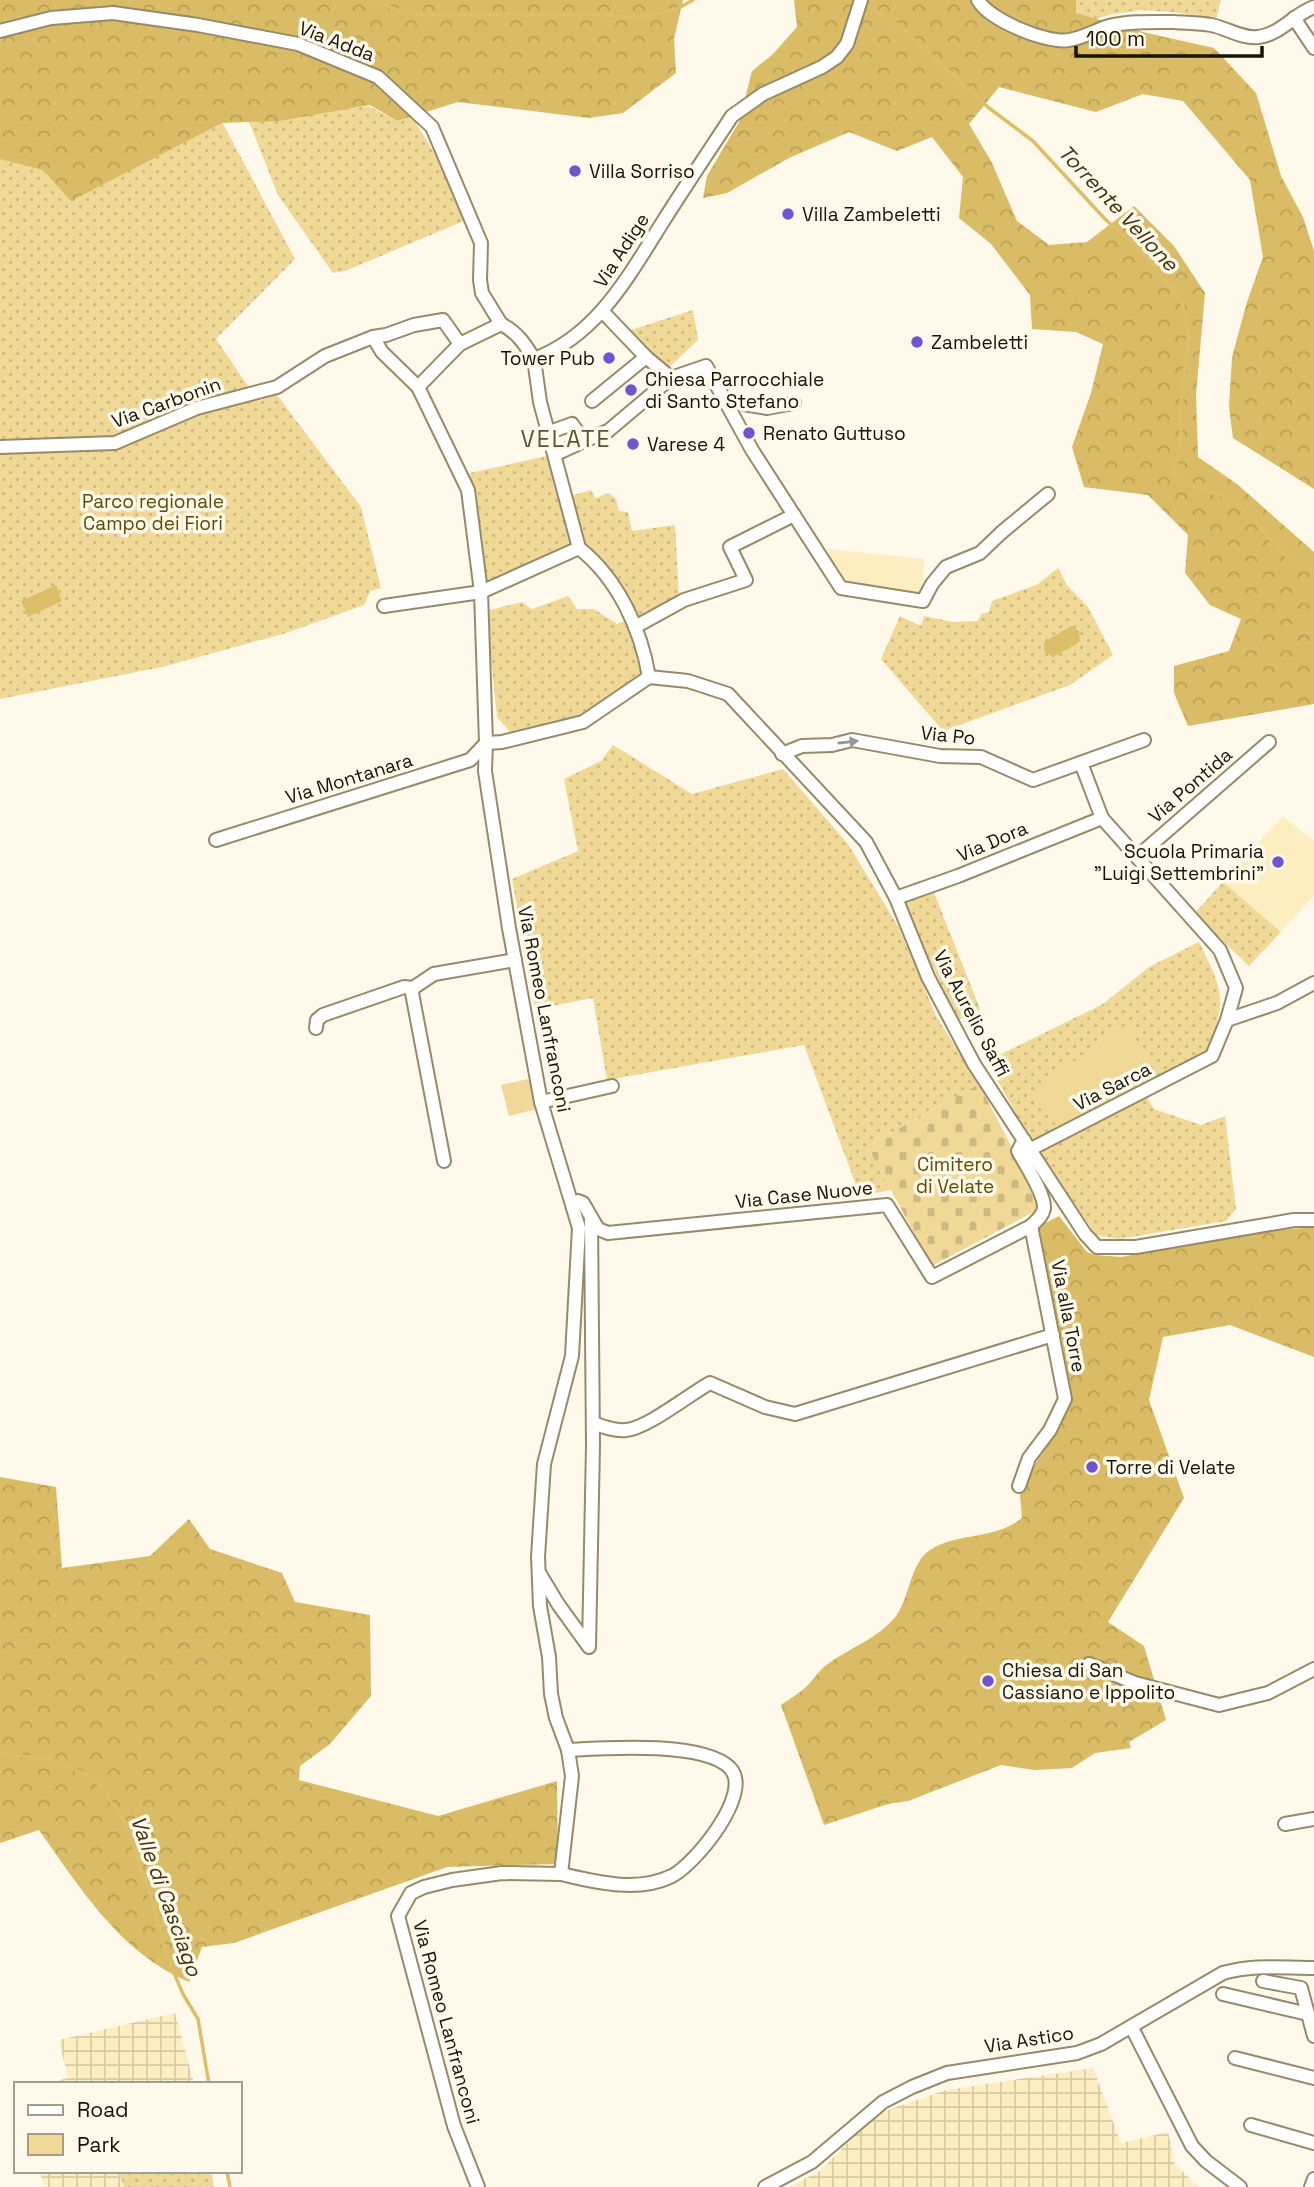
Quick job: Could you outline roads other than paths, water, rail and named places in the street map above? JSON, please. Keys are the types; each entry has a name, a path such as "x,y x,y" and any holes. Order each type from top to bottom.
{"street":[{"name":"Via Adige","path":"534,359 550,353 572,339 603,312 732,116 763,94 837,57 846,44 862,0"},
{"path":"978,0 990,15 1004,23 1067,41 1112,25 1173,22 1211,25 1248,37 1260,37 1270,34 1314,5"},
{"path":"1302,0 1314,5"},
{"name":"Via Adda","path":"0,31 51,18 113,13 198,25 298,44 378,77 432,127 481,243 482,293 501,324 512,329 534,359"},
{"path":"1294,18 1314,48"},
{"path":"603,312 646,357 671,378"},
{"name":"Via Carbonin","path":"0,447 115,443 197,408 277,387 325,356 373,337 414,325 443,320 460,344"},
{"path":"418,387 460,344 501,324"},
{"name":"Via Romeo Lanfranconi","path":"373,337 382,352 418,387 468,490 481,592 485,771 541,1102 579,1228 572,1356 544,1464 539,1571 540,1606 549,1657 551,1693 556,1718 568,1750 572,1776 561,1874 502,1873 424,1887 411,1893 398,1916 454,2126 478,2187"},
{"path":"592,401 646,357"},
{"path":"486,743 502,742 583,722 649,677 646,659 632,618 598,563 579,548 540,401 534,359"},
{"path":"556,454 608,431 671,378 706,366 752,450 841,588 923,601 946,567 980,553 1048,494"},
{"path":"725,401 767,408 794,404"},
{"path":"550,432 572,424 584,441"},
{"path":"635,627 684,600 746,579 730,547 794,515"},
{"path":"384,606 481,592 579,548"},
{"name":"Via Aurelio Saffi","path":"649,677 688,681 728,694 866,842 896,898 928,977 974,1064 1085,1234 1097,1247 1136,1247 1293,1220 1314,1220"},
{"name":"Via Po","path":"782,754 802,746 832,745 852,740 940,756 981,757 1033,780 1144,740"},
{"name":"Via Pontida","path":"1137,858 1269,742"},
{"name":"Via Montanara","path":"216,840 470,761 486,743"},
{"path":"1081,763 1102,818 1220,950 1236,988 1227,1020"},
{"name":"Via Dora","path":"896,898 1102,818"},
{"path":"316,1028 317,1020 323,1015 404,987 413,988 434,974 515,960"},
{"path":"1227,1020 1277,1003 1314,982"},
{"path":"413,988 444,1161"},
{"name":"Via Sarca","path":"1026,1145 1212,1056 1227,1020"},
{"path":"541,1102 612,1086"},
{"path":"1026,1145 1018,1152 1042,1198 1044,1208 1040,1218 1031,1226"},
{"name":"Via Case Nuove","path":"573,1203 583,1203 598,1229 608,1233 887,1205 932,1278 1031,1226"},
{"path":"539,1571 558,1604 589,1647 593,1423 591,1220"},
{"name":"Via alla Torre","path":"1019,1486 1029,1458 1050,1430 1065,1399 1031,1226"},
{"path":"593,1423 610,1429 629,1431 655,1418 709,1383 765,1407 795,1414 1053,1335"},
{"path":"1089,1664 1135,1684 1219,1705 1268,1693 1314,1669"},
{"path":"561,1874 600,1883 641,1884 672,1876 696,1858 730,1807 737,1789 736,1778 730,1768 712,1757 691,1751 605,1748 568,1750"},
{"path":"1285,1824 1314,1819"},
{"name":"Via Astico","path":"765,2187 812,2162 883,2102 947,2073 1077,2053 1132,2028 1223,1973 1268,1966 1314,1968"},
{"path":"1263,1981 1301,1988 1314,2036"},
{"path":"1223,1994 1308,2014"},
{"path":"1132,2028 1192,2146 1206,2161 1240,2187"},
{"path":"1235,2058 1314,2078"},
{"path":"1251,2125 1314,2143"},
{"path":"1311,2187 1314,2179"}],"waterway":[{"name":"Torrente Vellone","path":"372,0 397,10 423,15 593,14 637,18 677,9 693,0"},
{"name":"Torrente Vellone","path":"863,2 900,27 989,108 1033,141 1105,219 1143,253 1181,300 1188,340 1181,405 1181,444 1174,471 1186,482 1232,500 1282,552 1314,572"},
{"name":"Valle di Casciago","path":"0,1753 53,1760 83,1773 98,1783 125,1822 152,1900 166,1954 183,1994 198,2019 209,2082"},
{"name":"Valle di Casciago","path":"227,2173 230,2187"}],"place":[{"name":"Villa Sorriso","path":"575,171"},
{"name":"Villa Zambeletti","path":"788,214"},
{"name":"Zambeletti","path":"917,342"},
{"name":"Tower Pub","path":"609,358"},
{"name":"Chiesa Parrocchiale di Santo Stefano","path":"631,390"},
{"name":"Renato Guttuso","path":"749,433"},
{"name":"Varese 4","path":"633,444"},
{"name":"Scuola Primaria \"Luigi Settembrini\"","path":"1278,862"},
{"name":"Torre di Velate","path":"1092,1467"},
{"name":"Chiesa di San Cassiano e Ippolito","path":"988,1681"}],"district":[{"name":"VELATE","path":"566,439"}],"park label":[{"name":"Parco regionale Campo dei Fiori","path":"153,512"},
{"name":"Cimitero di Velate","path":"955,1175"}]}
